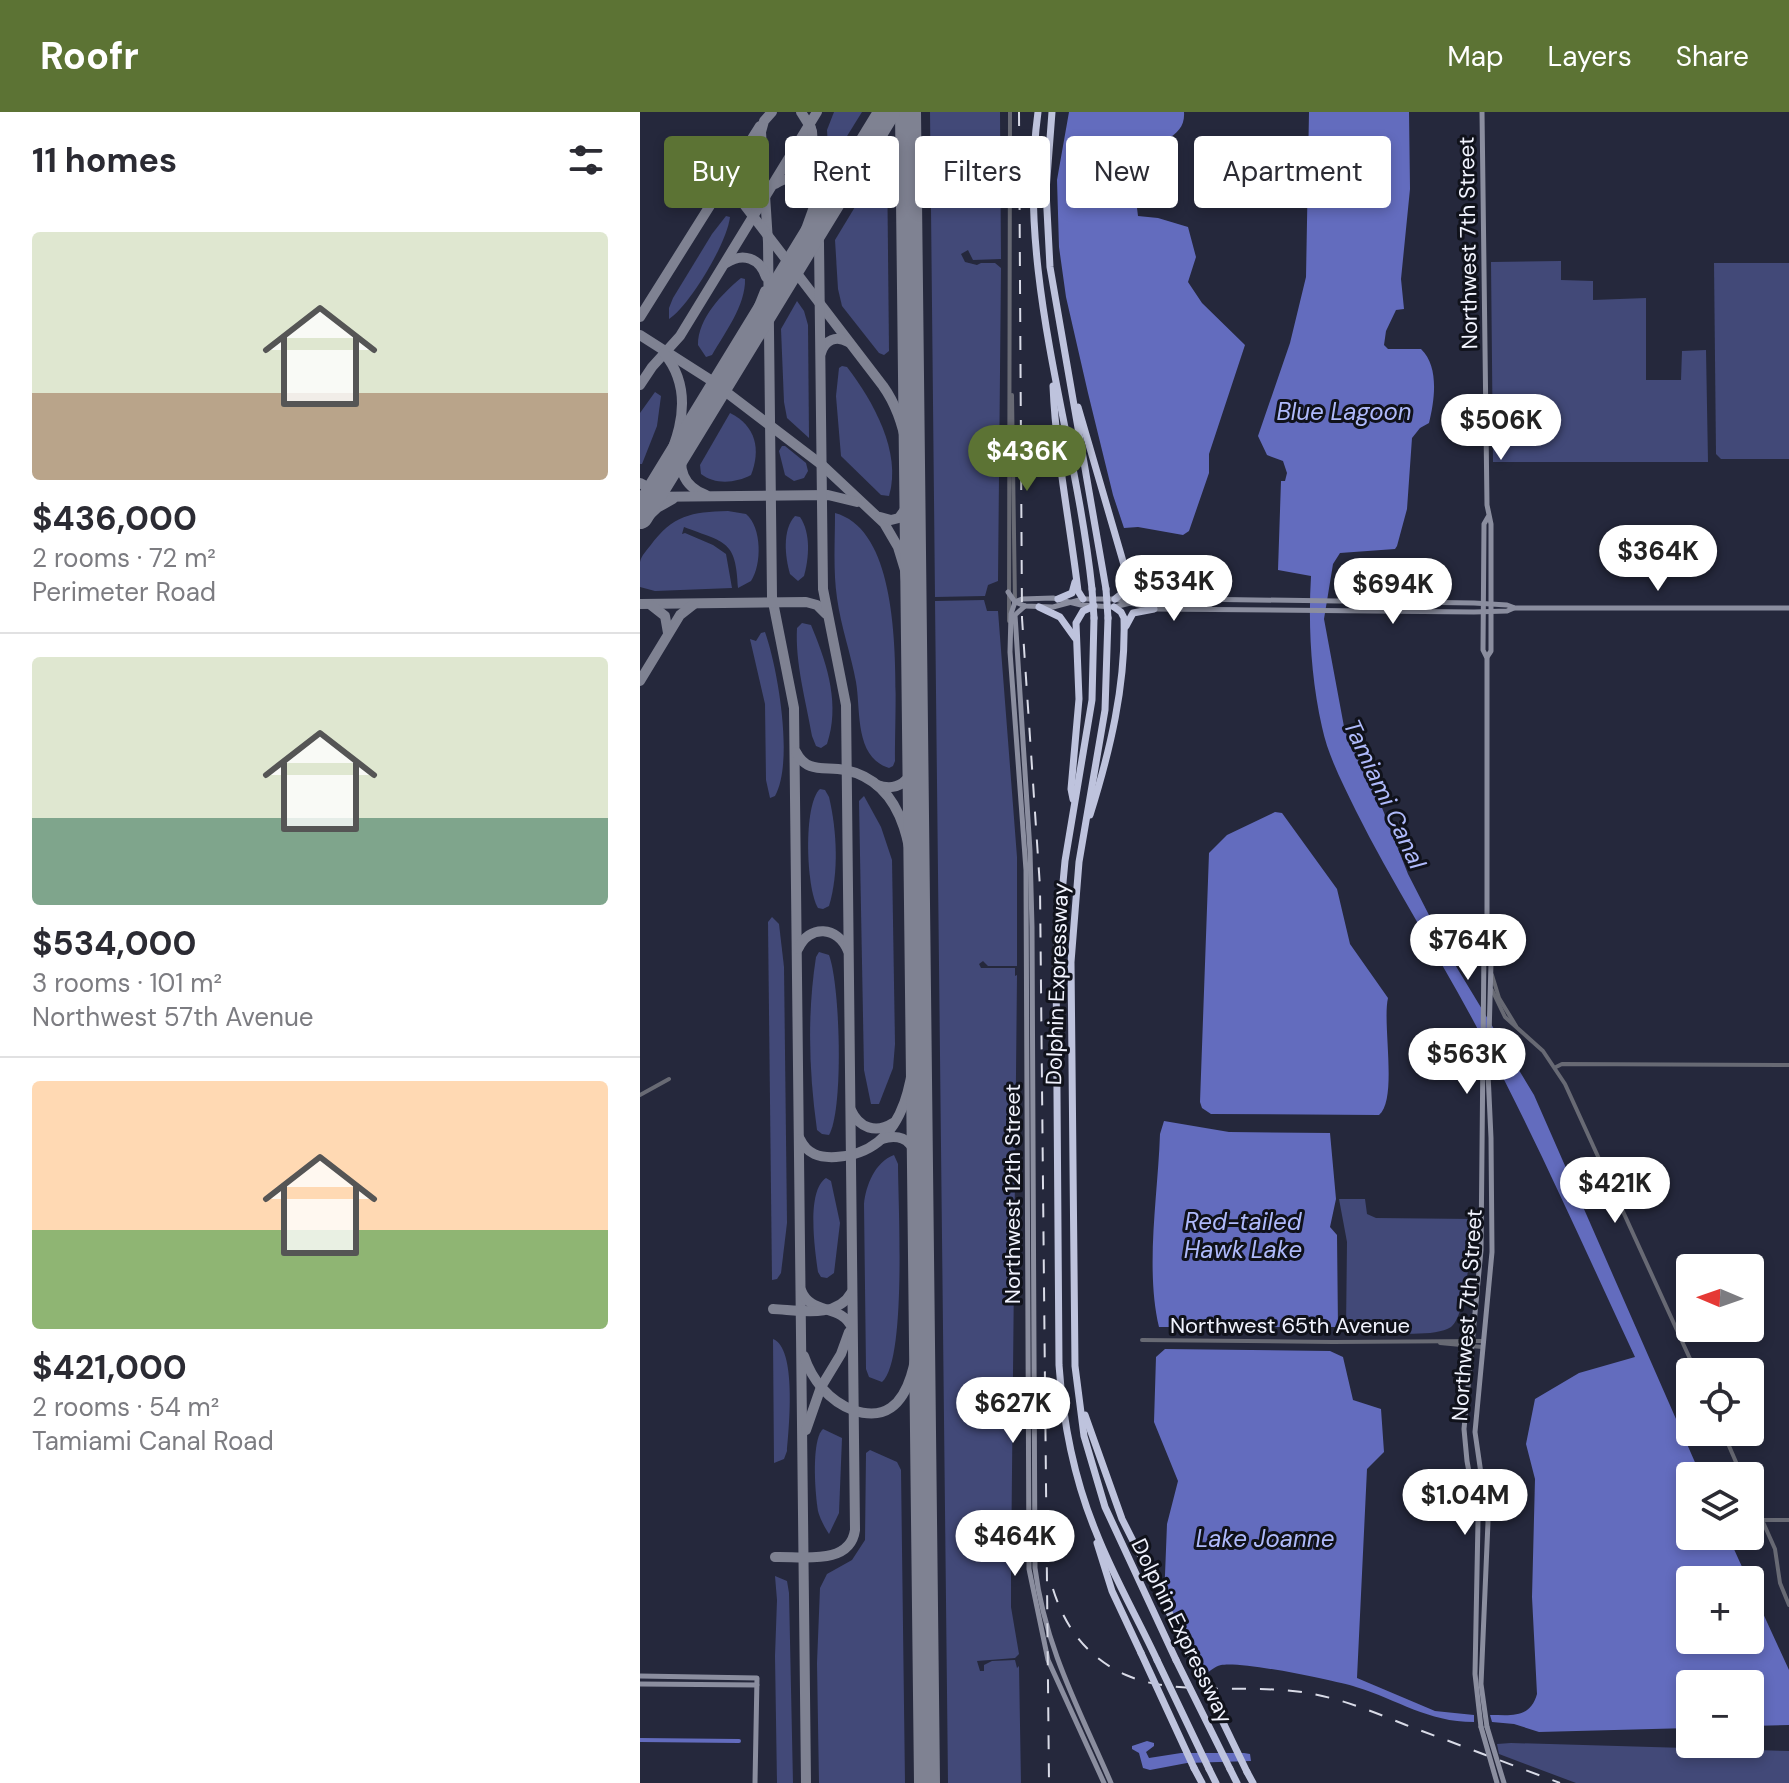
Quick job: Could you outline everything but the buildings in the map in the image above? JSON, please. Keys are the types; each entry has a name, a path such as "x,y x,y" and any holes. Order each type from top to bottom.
{"highway":[{"name":"Dolphin Expressway","path":"1038,112 1033,179 1039,289 1092,589 1094,618 1092,700 1062,882 1056,958 1059,1365 1070,1451 1096,1533 1216,1783"},
{"name":"Dolphin Expressway","path":"1052,112 1047,174 1048,239 1054,294 1106,589 1108,618 1105,710 1083,836 1074,915 1071,983 1074,1335 1078,1393 1090,1459 1105,1507 1237,1783"},
{"path":"1052,360 1054,428 1078,591 1083,599"},
{"path":"1068,374 1128,580 1137,593 1159,606"},
{"path":"1058,599 1072,593 1077,576"},
{"path":"1083,836 1112,736 1124,632 1123,614 1114,603 1125,591 1128,580"},
{"path":"1039,603 1064,620 1077,644"},
{"path":"1074,801 1071,789 1079,699 1077,618 1094,606"},
{"path":"1124,632 1133,613 1159,606"},
{"path":"1078,1393 1117,1507 1253,1783"},
{"path":"1096,1533 1099,1553 1112,1591 1201,1783"}],"main road":[{"name":"Northwest 7th Street","path":"1482,112 1491,651 1487,658 1487,942 1482,1007 1481,1258 1464,1429 1479,1530 1475,1674 1497,1783"},
{"path":"1008,592 1015,602 1025,606"},
{"path":"1010,652 1011,614 1018,599 1057,607 1083,599 1159,606 1363,611 1789,608"},
{"path":"1015,615 1025,606 1058,599 1094,606 1114,603"},
{"path":"1133,603 1159,606 1191,599 1399,602 1488,608"},
{"path":"1363,611 1381,602"},
{"path":"1382,611 1399,602"},
{"name":"Northwest 12th Street","path":"1015,615 1032,927 1035,1568 1051,1646 1111,1783"},
{"name":"Northwest 12th Street","path":"1010,652 1026,870 1029,1569 1048,1660 1104,1783"},
{"name":"Northwest 7th Street","path":"1487,942 1491,949 1488,1053 1492,1252 1475,1432 1488,1522 1481,1672 1484,1727 1504,1783"},
{"path":"1484,958 1490,985"},
{"path":"640,1676 757,1681"},
{"path":"640,1684 757,1681"},
{"path":"755,1783 757,1681"}],"street":[{"path":"1010,112 1011,385"},
{"name":"Northwest 12th Street","path":"1010,652 1008,446 1011,385"},
{"name":"Northwest 12th Street","path":"1011,385 1015,615"},
{"path":"1491,972 1499,998 1516,1026"},
{"path":"1490,985 1500,1008 1556,1067 1584,1122 1690,1358"},
{"path":"1556,1067 1562,1064 1789,1065"},
{"path":"640,1095 669,1079"},
{"name":"Northwest 65th Avenue","path":"1142,1340 1482,1344"},
{"path":"1764,1520 1789,1520"},
{"path":"1764,1524 1775,1549 1780,1583 1789,1605"}],"shaded area":[{"path":"834,112 862,112 847,136 827,136"},
{"path":"930,112 1000,112 1000,136 930,136"},
{"path":"854,208 888,208 889,351 884,355 879,353 842,306 835,240"},
{"path":"931,208 1001,208 1001,259 973,260 968,250 961,254 965,262 977,265 995,263 1001,268 998,581 988,585 985,596 935,597"},
{"path":"726,216 730,217 715,257 687,301 669,319 673,298"},
{"path":"1561,261 1561,280 1593,281 1593,300 1646,298 1646,380 1681,380 1682,351 1706,350 1708,462 1493,462 1491,262"},
{"path":"1714,263 1789,263 1789,459 1721,459 1716,454"},
{"path":"741,278 745,279 738,309 712,355 706,357 698,345 702,325 719,299"},
{"path":"797,301 808,325 809,438 787,418 784,402 781,329"},
{"path":"847,367 857,380 883,428 892,462 889,496 881,495 841,456 836,396 839,368"},
{"path":"655,392 661,396 657,426 640,464 640,413"},
{"path":"730,413 751,431 756,447 754,465 751,475 745,478 726,482 713,480 701,474 700,465"},
{"path":"782,446 806,463 808,471 804,478 794,481 785,475 779,451"},
{"path":"728,511 746,514 758,537 757,566 751,581 738,588 735,560 726,546 684,527 682,534 713,545 726,554 732,588 655,591 640,587 640,562 667,528 693,514"},
{"path":"835,513 859,527 875,552 886,584 895,661 895,761 889,768 870,754 861,731 856,682 836,588"},
{"path":"795,516 804,523 808,546 804,576 798,581 790,574 786,552 786,536"},
{"path":"984,600 987,611 998,611 1017,857 1017,966 988,966 983,961 979,964 981,968 1015,968 1017,975 1011,1607 1019,1654 1015,1658 977,1661 980,1671 984,1671 984,1665 992,1661 1015,1660 1017,1668 1019,1666 1021,1783 948,1783 935,601"},
{"path":"802,623 811,625 830,686 831,730 827,744 821,748 816,746 812,736 799,668 797,628"},
{"path":"765,632 775,668 784,739 781,781 775,796 770,798 766,780 765,704 750,639 756,641"},
{"path":"820,789 825,790 829,797 836,852 832,893 829,906 823,909 818,908 814,898 808,847 811,811"},
{"path":"864,796 881,827 892,860 895,1044 893,1068 879,1104 871,1104 864,1070 859,801"},
{"path":"772,917 779,924 784,967 787,1223 781,1273 772,1280 768,922"},
{"path":"819,952 829,955 838,1018 837,1100 829,1135 817,1130 812,1087 811,1000"},
{"path":"894,1155 898,1164 898,1314 890,1368 882,1382 869,1377 866,1369 864,1204 873,1175 887,1158"},
{"path":"826,1178 831,1181 840,1223 834,1273 827,1278 821,1277 818,1272 813,1222 816,1195"},
{"path":"1339,1199 1365,1199 1367,1214 1376,1218 1472,1219 1464,1293 1461,1308 1451,1327 1416,1334 1346,1330 1347,1242"},
{"path":"773,1339 781,1345 786,1357 790,1390 787,1451 784,1459 774,1463"},
{"path":"823,1429 842,1438 839,1513 829,1534 818,1511 815,1480 815,1455"},
{"path":"870,1450 897,1462 901,1470 905,1783 819,1783 817,1663 820,1588 827,1574 852,1560 865,1540 866,1453"},
{"path":"775,1576 787,1581 789,1593 793,1783 777,1783"},
{"path":"1497,1744 1676,1748 1676,1758 1764,1758 1764,1750 1789,1751 1789,1783 1576,1783 1499,1754"}],"water":[{"name":"Blue Lagoon","path":"1069,112 1184,112 1180,129 1172,136 1066,136 1066,208 1137,208 1138,216 1188,227 1196,257 1188,282 1202,303 1245,345 1209,454 1209,473 1189,531 1183,535 1138,527 1124,528 1113,495 1066,297 1059,247 1057,180"},
{"path":"1309,112 1409,112 1410,189 1401,279 1404,309 1396,310 1386,331 1384,345 1388,349 1421,349 1431,364 1434,383 1429,423 1412,438 1407,509 1397,546 1395,549 1340,553 1333,564 1324,619 1345,732 1377,795 1408,874 1451,958 1534,1095 1676,1419 1676,1446 1688,1446 1695,1462 1676,1462 1676,1550 1734,1550 1742,1566 1676,1566 1676,1654 1764,1654 1764,1616 1789,1670 1789,1725 1764,1726 1764,1670 1676,1670 1676,1728 1539,1732 1514,1724 1492,1722 1490,1715 1525,1712 1537,1694 1532,1597 1535,1479 1526,1444 1535,1399 1579,1373 1635,1357 1503,1078 1341,780 1325,738 1315,690 1310,633 1311,576 1278,570 1281,481 1285,481 1287,473 1283,461 1267,455 1258,436 1290,343 1306,277 1307,208 1391,208 1391,136 1309,136"},
{"path":"1275,812 1282,813 1337,889 1350,944 1388,998 1388,1094 1379,1115 1211,1114 1202,1108 1209,853 1227,835"},
{"name":"Red-tailed Hawk Lake","path":"1164,1121 1229,1132 1330,1133 1336,1199 1330,1227 1337,1235 1338,1327 1159,1327 1153,1256 1160,1134"},
{"name":"Lake Joanne","path":"1165,1349 1330,1351 1343,1357 1353,1400 1381,1409 1384,1452 1367,1469 1357,1678 1435,1711 1474,1715 1474,1722 1442,1718 1356,1687 1288,1672 1232,1665 1219,1666 1205,1675 1164,1600 1167,1524 1178,1481 1154,1422 1156,1357"},
{"path":"1147,1741 1154,1743 1146,1752 1149,1758 1181,1753 1244,1753 1250,1754 1251,1761 1187,1763 1150,1770 1143,1768 1139,1753 1132,1749 1132,1746"}],"waterway":[{"path":"640,1740 739,1741"}],"taxiway":[{"path":"772,112 764,121 761,132 768,242 772,597 794,708 806,1783"},
{"path":"801,112 811,128"},
{"path":"640,385 680,336 817,112"},
{"path":"640,317 760,126"},
{"path":"775,1557 811,1558 835,1554 851,1541 855,1530 846,705 823,589 819,243 812,131"},
{"path":"775,184 785,180"},
{"path":"747,208 883,386 893,404 901,422 909,462 913,544"},
{"path":"792,268 814,208"},
{"path":"726,263 739,258 750,259 760,265 766,277"},
{"path":"741,351 765,291"},
{"path":"640,335 709,379 822,465 884,523 898,547 905,570 914,670"},
{"path":"821,353 832,340 848,342"},
{"path":"640,514 670,456 681,414 681,393 676,373 664,353"},
{"path":"684,444 681,460 683,475 691,486 706,495"},
{"path":"640,483 659,493"},
{"path":"640,497 828,495 857,502"},
{"path":"640,524 657,508 673,499"},
{"path":"880,517 891,520 899,518 911,501"},
{"path":"640,604 806,602 817,605 826,614"},
{"path":"640,681 680,615 694,604"},
{"path":"651,605 665,616 668,633"},
{"path":"796,752 805,764 845,770 869,779 887,795 899,815 907,839 912,865 917,940"},
{"path":"877,785 891,787 902,783 915,761"},
{"path":"798,949 809,935 823,931 838,937 848,951"},
{"path":"800,1139 814,1154 836,1157 864,1151 884,1137 898,1117 907,1093 916,1039 918,987"},
{"path":"851,1110 863,1125 869,1127 880,1128 893,1123"},
{"path":"882,1139 898,1138 910,1144 920,1171"},
{"path":"804,1356 822,1389 844,1406 877,1413 895,1405 907,1388 914,1365 921,1268"},
{"path":"801,1290 812,1303 841,1315 852,1328"},
{"path":"773,1309 827,1310 845,1301 851,1293"},
{"path":"806,1430 821,1387 841,1354 849,1332"}],"runway":[{"path":"640,516 887,112"},
{"path":"908,112 927,1783"}],"railway":[{"path":"1019,112 1022,618 1040,887 1049,1783"},
{"path":"1053,1589 1071,1629 1089,1651 1126,1675 1169,1686 1266,1689 1325,1697 1349,1703 1560,1783"}],"water label":[{"name":"Tamiami Canal","path":"1385,794"}]}
